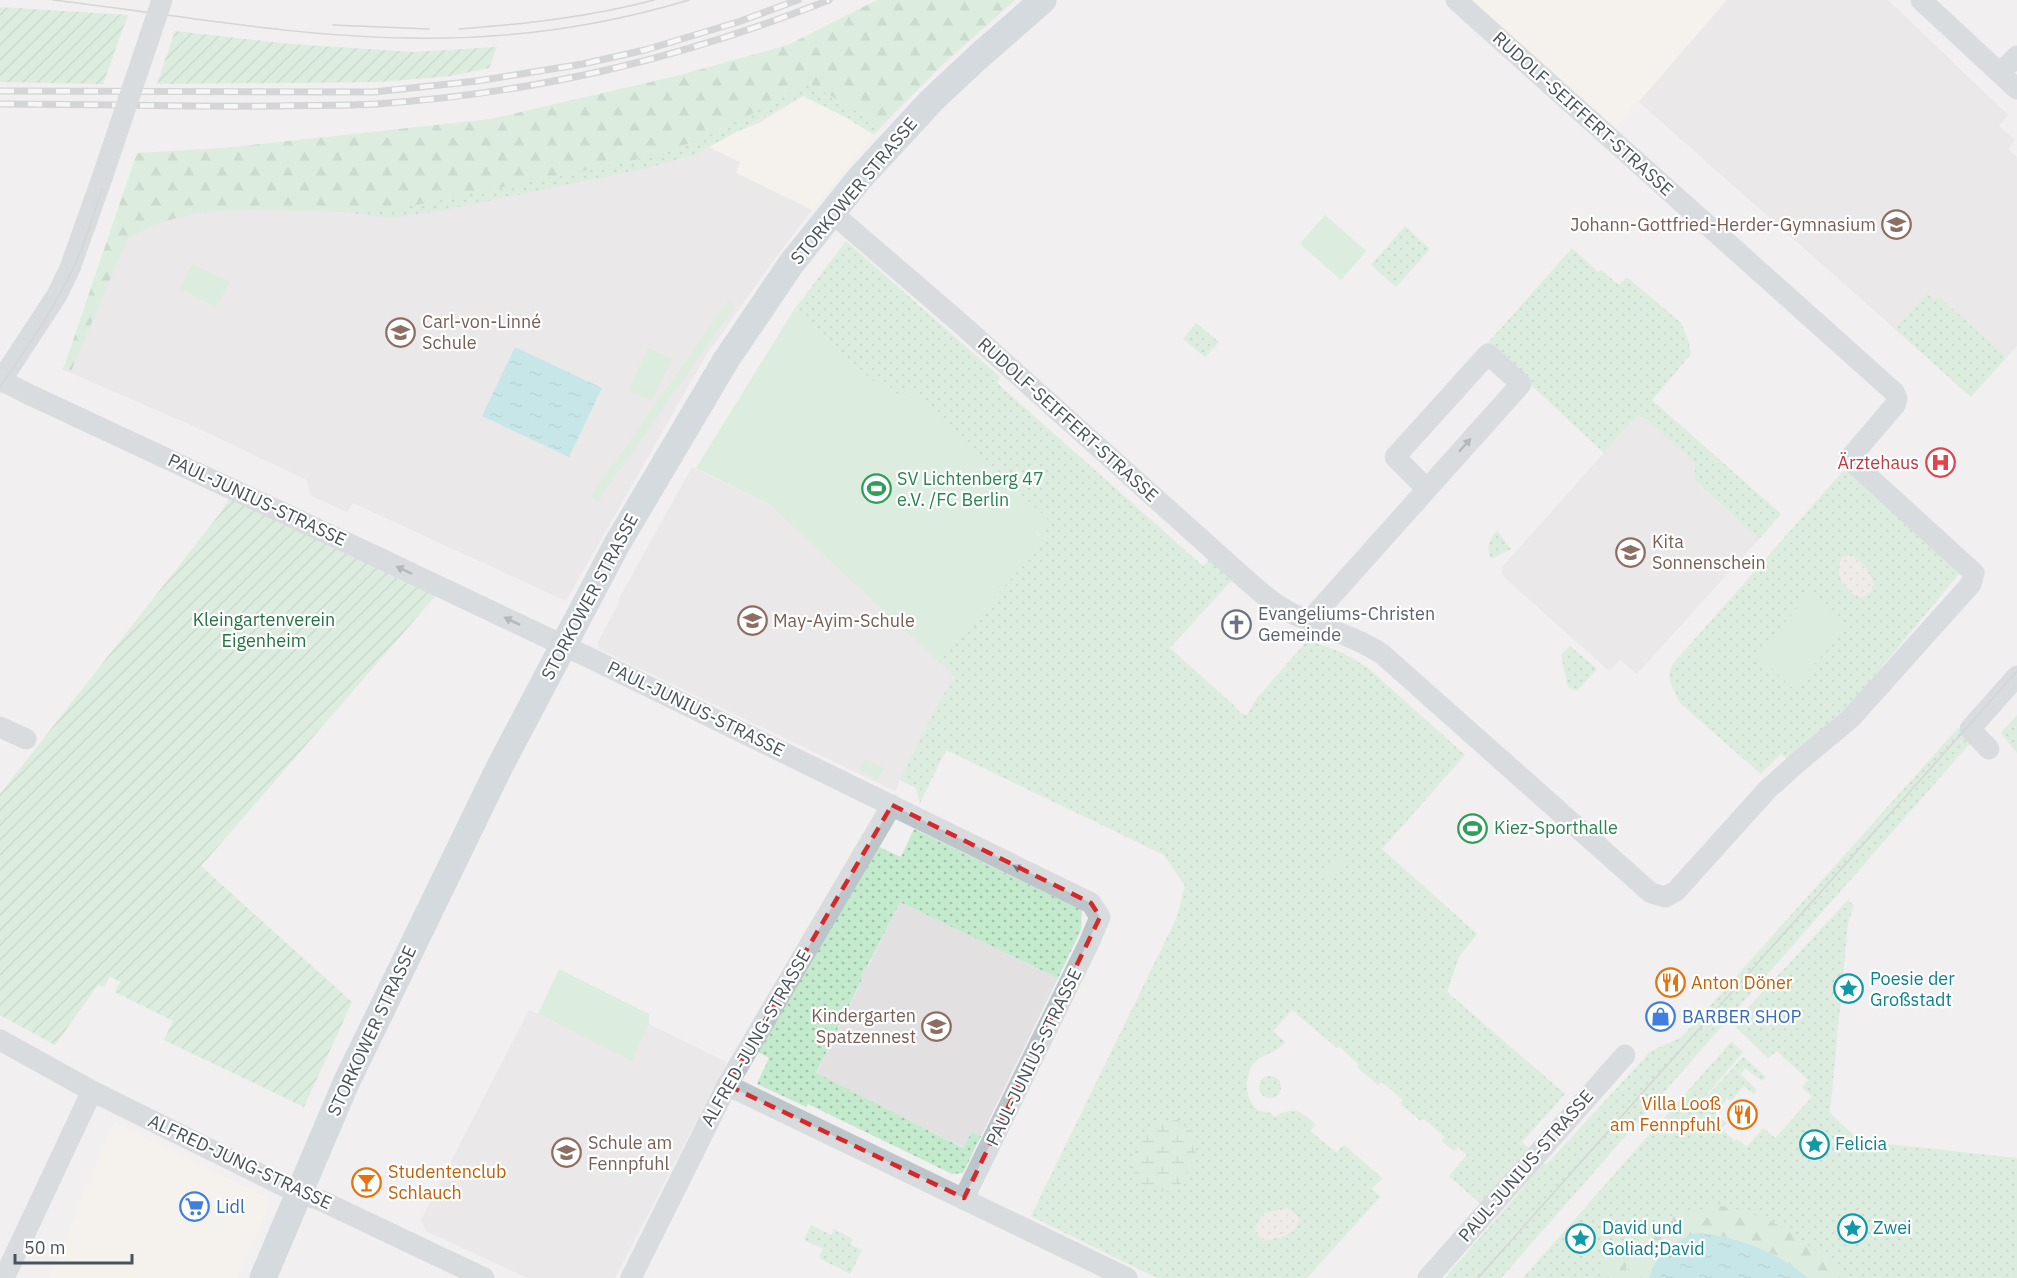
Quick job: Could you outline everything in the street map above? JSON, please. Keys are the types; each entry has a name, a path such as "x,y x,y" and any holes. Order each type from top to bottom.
{"main road":[{"name":"STORKOWER STRASSE","path":"262,1278 346,1083 499,768 626,528 726,360 777,283 831,212 893,141 932,100 1043,0"}],"street":[{"path":"1,381 57,295 70,268 162,0"},
{"name":"RUDOLF-SEIFFERT-STRASSE","path":"831,212 960,323 1276,604 1292,614 1361,641 1382,654 1651,893 1665,897 1676,891 1768,789 1851,718 1971,584 1974,573 1849,459 1894,405 1896,399 1894,392 1456,0"},
{"path":"1921,0 2017,89"},
{"path":"2000,73 2017,56"},
{"path":"1310,620 1521,384 1488,354 1395,457 1426,488"},
{"name":"PAUL-JUNIUS-STRASSE","path":"1,381 564,646 1091,903 1100,917 1089,944 964,1198"},
{"path":"1989,749 1970,729 2017,676"},
{"path":"0,727 26,739"},
{"name":"ALFRED-JUNG-STRASSE","path":"631,1278 727,1085 892,805"},
{"name":"ALFRED-JUNG-STRASSE","path":"0,1040 92,1091 298,1193 320,1200 484,1278"},
{"name":"PAUL-JUNIUS-STRASSE","path":"1428,1278 1625,1055"},
{"path":"727,1085 1127,1278"},
{"path":"4,1278 92,1091"}],"highlighted area":[{"path":"892,805 1091,903 1100,917 964,1198 727,1085"}],"shaded area":[{"path":"1470,0 1727,0 1615,128"},
{"name":"Johann-Gottfried-Herder-Gymnasium","path":"1727,0 1888,0 2008,115 1999,126 2015,140 2008,149 2017,157 2017,346 2007,357 1938,296 1934,299 1927,293 1895,329 1639,102"},
{"path":"803,96 847,118 874,135 812,210 736,173 703,145 759,123"},
{"name":"Carl-von-Linné Schule","path":"803,96 759,123 704,145 740,162 736,173 812,210 705,357 566,601 353,503 347,512 310,495 307,480 193,426 62,369 68,361 122,205"},
{"name":"Kita Sonnenschein","path":"1643,416 1695,463 1695,482 1759,539 1637,674 1620,660 1609,671 1502,573 1503,566 1636,417"},
{"name":"May-Ayim-Schule","path":"692,467 769,504 955,676 938,703 895,791 599,649 598,642 620,601 618,600"},
{"name":"Kindergarten Spatzennest","path":"900,902 1058,978 981,1136 972,1132 964,1148 816,1074 863,978 861,976 868,967"},
{"name":"Schule am Fennpfuhl","path":"529,1010 632,1060 649,1024 727,1062 615,1278 527,1278 426,1231 421,1220"},
{"path":"114,1122 266,1197 268,1210 236,1278 48,1278"}],"green space":[{"path":"877,0 1015,0 940,67 882,126 809,83 703,138 651,156 394,209 361,212 222,211 189,215 157,225 127,240 71,371 64,367 137,153 224,148 491,119 676,76 788,45"},
{"path":"0,7 128,15 103,84 0,82"},
{"path":"175,31 290,44 413,52 497,47 489,68 451,76 380,82 157,84"},
{"path":"809,83 882,126 874,135 847,118 803,96 694,155 647,168 444,210 392,218 343,212 393,209 640,159 687,144"},
{"path":"1325,215 1366,251 1341,280 1300,244"},
{"path":"1405,226 1430,249 1396,287 1371,265"},
{"path":"846,241 1000,377 997,383 1203,566 1209,560 1232,580 1170,648 1240,713 1247,715 1257,698 1308,640 1343,653 1368,668 1465,755 1382,849 1477,934 1459,957 1447,992 1565,1094 1522,1142 1532,1151 1482,1205 1449,1176 1467,1155 1458,1147 1454,1151 1442,1141 1445,1137 1424,1119 1421,1121 1400,1104 1403,1100 1382,1082 1378,1085 1357,1067 1359,1065 1339,1046 1337,1048 1292,1010 1273,1031 1285,1042 1256,1061 1250,1070 1247,1087 1250,1101 1257,1110 1271,1113 1274,1117 1292,1110 1300,1112 1316,1124 1310,1131 1336,1152 1344,1145 1382,1178 1372,1189 1380,1197 1307,1278 1157,1278 1031,1216 1176,919 1185,886 1164,855 946,750 920,803 916,788 900,780 938,703 955,677 937,660 1045,541 908,391 901,398 880,377 874,382 794,310"},
{"path":"1572,248 1598,272 1601,270 1619,285 1627,277 1681,323 1691,354 1652,400 1781,514 1759,539 1695,481 1695,463 1643,416 1636,417 1604,453 1487,344"},
{"path":"192,264 229,282 217,307 180,289"},
{"path":"1927,293 1934,299 1938,296 2007,357 1971,397 1895,329"},
{"path":"728,301 735,306 598,501 591,496"},
{"name":"SV Lichtenberg 47 e.V. /FC Berlin","path":"794,310 874,382 879,377 901,397 908,391 1048,519 1036,533 1045,541 937,660 769,504 696,468"},
{"path":"1196,323 1219,342 1205,357 1183,339"},
{"path":"648,348 672,359 652,401 628,390"},
{"path":"1843,471 1848,471 1962,570 1851,704 1787,759 1781,754 1761,774 1680,703 1669,676 1672,665"},
{"name":"Kleingartenverein Eigenheim","path":"232,495 438,593 201,866 352,1002 304,1107 164,1040 173,1021 115,992 120,982 110,976 104,987 98,985 55,1045 0,1015 0,794 218,516"},
{"path":"1497,531 1511,549 1491,559 1489,544"},
{"path":"1812,592 1849,626 1793,688 1756,654"},
{"path":"1570,646 1597,669 1577,691 1568,687 1561,655"},
{"path":"2017,715 2017,753 2001,733"},
{"path":"1958,728 1972,741 1501,1278 1445,1278 1524,1187 1518,1181 1538,1159 1546,1165 1651,1051 1682,1037"},
{"path":"865,759 884,768 878,780 859,771"},
{"path":"914,829 1082,910 1081,930 1058,978 900,902 861,976 863,977 816,1073 963,1148 972,1132 981,1136 963,1173 952,1174 808,1104 806,1107 757,1084 769,1058 756,1051 877,846 901,857"},
{"path":"1342,853 1351,861 1329,884 1321,876"},
{"path":"1848,900 1854,906 1848,923 1830,1113 1860,1141 2017,1158 2017,1278 1523,1278 1731,1042 1743,1052 1689,1116 1744,1057 1766,1077 1762,1081 1745,1068 1740,1074 1756,1089 1754,1094 1744,1086 1731,1101 1727,1098 1715,1113 1726,1123 1721,1129 1735,1141 1737,1139 1747,1147 1763,1128 1775,1138 1812,1097 1802,1087 1808,1080 1777,1051 1768,1058 1733,1024"},
{"path":"559,969 649,1014 649,1024 632,1061 538,1014"},
{"path":"1270,1076 1278,1079 1281,1087 1278,1095 1270,1098 1262,1095 1259,1087 1262,1079"},
{"path":"1178,1120 1195,1135 1196,1161 1179,1186 1164,1192 1139,1183 1131,1164 1140,1138 1152,1123"},
{"path":"1722,1206 1757,1216 1789,1232 1818,1253 1844,1278 1808,1278 1779,1256 1715,1234 1653,1266 1649,1278 1628,1278 1630,1248 1635,1243 1637,1230 1678,1214"},
{"path":"811,1225 831,1235 834,1229 853,1239 850,1244 862,1250 850,1274 819,1258 823,1249 804,1240"},
{"path":"1620,1244 1627,1248 1626,1278 1604,1278 1601,1256"}],"sand":[{"path":"1850,555 1865,566 1874,584 1869,594 1860,598 1845,586 1840,576 1842,557"},
{"path":"1286,1208 1299,1218 1295,1229 1286,1236 1262,1241 1254,1229 1262,1214"}],"water":[{"path":"515,347 602,388 569,457 482,416"},
{"path":"1695,1233 1725,1237 1755,1246 1783,1260 1808,1278 1649,1278 1656,1262 1666,1250"}],"tram line":[{"path":"53,0 321,34 411,38 481,37 552,30 621,18 689,0"},
{"path":"141,50 158,0"},
{"path":"0,387 55,303 74,267 168,0"},
{"path":"459,29 557,19 654,0"},
{"path":"333,25 429,29"},
{"path":"1478,1278 2017,671"}],"railway":[{"path":"0,91 374,92 477,81 583,64 645,50 738,22 798,0"},
{"path":"0,104 337,105 435,99 550,82 607,70 718,40 829,0"}],"place":[{"name":"Johann-Gottfried-Herder-Gymnasium","path":"1897,225"},
{"name":"Carl-von-Linné Schule","path":"401,332"},
{"name":"Ärztehaus","path":"1940,463"},
{"name":"SV Lichtenberg 47 e.V. /FC Berlin","path":"876,489"},
{"name":"Kita Sonnenschein","path":"1631,552"},
{"name":"May-Ayim-Schule","path":"752,621"},
{"name":"Evangeliums-Christen Gemeinde","path":"1237,624"},
{"name":"Kiez-Sporthalle","path":"1473,828"},
{"name":"Anton Döner","path":"1670,983"},
{"name":"Poesie der Großstadt","path":"1849,989"},
{"name":"BARBER SHOP","path":"1661,1017"},
{"name":"Kindergarten Spatzennest","path":"937,1026"},
{"name":"Villa Looß am Fennpfuhl","path":"1742,1114"},
{"name":"Felicia","path":"1814,1144"},
{"name":"Schule am Fennpfuhl","path":"567,1153"},
{"name":"Studentenclub Schlauch","path":"367,1182"},
{"name":"Lidl","path":"195,1207"},
{"name":"Zwei","path":"1852,1228"},
{"name":"David und Goliad;David","path":"1581,1238"}]}
